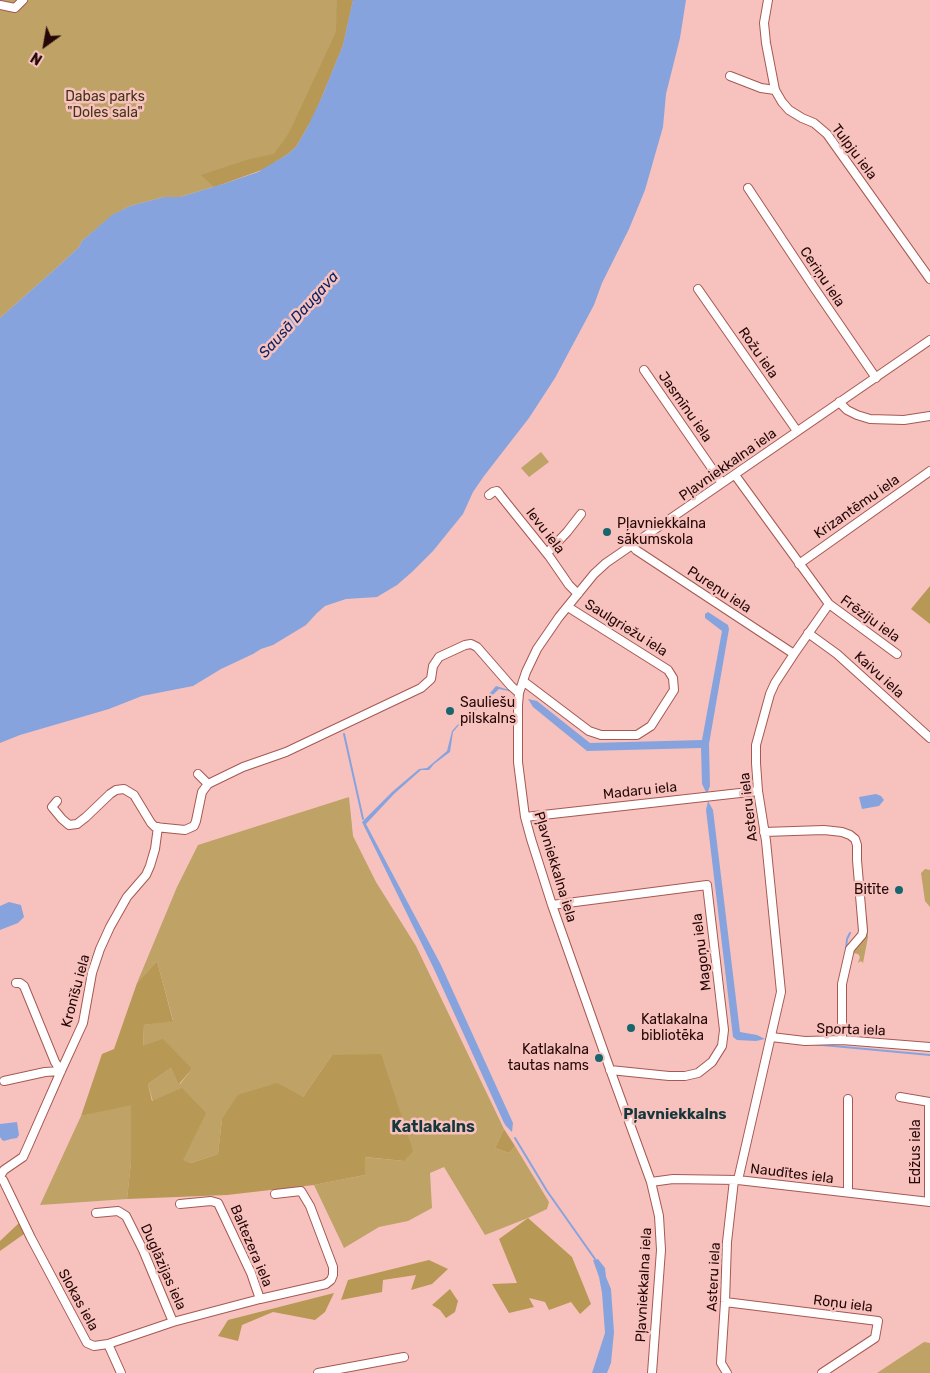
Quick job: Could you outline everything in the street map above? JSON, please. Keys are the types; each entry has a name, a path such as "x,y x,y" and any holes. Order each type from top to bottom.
{"street":[{"path":"0,5 15,8 23,0"},
{"path":"730,76 761,88 775,90 764,23 768,0"},
{"name":"Tulpju iela","path":"775,90 789,110 814,123 827,134 930,279"},
{"name":"Ceriņu iela","path":"748,188 876,378"},
{"name":"Rožu iela","path":"698,288 798,431"},
{"name":"Pļavniekkalna iela","path":"652,1373 661,1250 659,1216 651,1182 552,905 525,817 518,762 518,705 523,681 536,649 578,594 600,569 616,555 930,340"},
{"name":"Jasmīnu iela","path":"644,370 722,483"},
{"path":"838,402 847,410 870,419 904,420 930,416"},
{"name":"Krizantēmu iela","path":"799,564 930,471"},
{"path":"735,475 829,604"},
{"name":"Ievu iela","path":"489,495 494,492 500,494 546,552 569,585 578,594"},
{"path":"546,552 550,551 580,514"},
{"name":"Pureņu iela","path":"632,545 636,550 794,654"},
{"name":"Asteru iela","path":"727,1373 721,1363 727,1242 736,1180 781,992 758,791 756,754 759,733 775,683 829,604"},
{"name":"Frēziju iela","path":"829,604 897,654"},
{"name":"Saulgriežu iela","path":"523,681 589,731 601,735 637,735 651,726 674,690 673,678 668,670 568,607"},
{"name":"Kaivu iela","path":"808,633 837,654 930,738"},
{"path":"57,801 52,807 62,819 69,825 77,824 110,794 124,789 134,795 155,827 185,830 194,826 202,792 208,784 243,767 286,752 421,688 431,679 433,666 439,657 465,645 471,644 477,648 511,686 520,693"},
{"path":"198,774 208,784"},
{"name":"Madaru iela","path":"525,817 758,791"},
{"name":"Kronīšu iela","path":"0,1177 4,1170 23,1157 83,1022 92,973 100,949 127,897 146,875 155,849 158,827"},
{"path":"764,832 824,830 842,832 855,839 863,931 862,935 850,949 842,984 842,1040"},
{"name":"Magoņu iela","path":"552,905 706,885 724,1030 722,1046 712,1062 698,1073 692,1075 669,1076 610,1070"},
{"path":"4,1081 45,1072 60,1071 24,986 16,983"},
{"name":"Sporta iela","path":"771,1037 805,1041 842,1040 930,1047"},
{"path":"900,1097 929,1102"},
{"path":"848,1098 848,1192"},
{"name":"Edžus iela","path":"929,1102 930,1202"},
{"name":"Slokas iela","path":"0,1177 4,1180 23,1222 87,1343 94,1346 108,1344 121,1373"},
{"name":"Naudītes iela","path":"651,1182 673,1179 736,1180 930,1202"},
{"path":"260,1299 326,1284 333,1275 333,1267 310,1206 300,1191 275,1194"},
{"name":"Baltezera iela","path":"173,1322 260,1299 252,1273 218,1203 211,1201 180,1204"},
{"name":"Duglāzijas iela","path":"96,1213 118,1211 126,1216 143,1250 173,1322 108,1344"},
{"name":"Roņu iela","path":"725,1302 878,1322 875,1338 822,1373"},
{"path":"318,1373 404,1357"}],"green space":[{"name":"Dabas parks \"Doles sala\"","path":"0,0 353,0 343,45 327,84 274,163 264,169 223,184 180,197 164,197 130,206 113,215 82,241 79,247 0,318"},
{"path":"541,452 549,462 529,477 521,468"},
{"path":"349,797 353,836 376,882 416,946 504,1129 495,1148 509,1153 515,1146 549,1202 547,1209 485,1235 444,1167 430,1173 432,1208 408,1221 379,1227 344,1248 314,1185 365,1175 364,1157 404,1161 332,1055 303,1097 222,1119 218,1154 191,1163 182,1160 153,1102 148,1084 171,1068 180,1084 192,1069 143,1047 144,1025 173,1020 157,961 137,983 177,887 198,845"},
{"path":"925,869 930,870 930,907 925,901 921,873"},
{"path":"867,915 868,937 863,963 861,961 858,963 860,957 852,951"},
{"path":"131,1104 131,1162 127,1199 40,1205 81,1116"},
{"path":"924,1342 930,1343 930,1373 877,1373"}],"shaded area":[{"path":"337,0 353,0 343,45 315,114 296,147 264,169 214,187 201,175 250,159 274,154 289,133 336,32"},
{"path":"930,586 930,624 911,609"},
{"path":"157,961 173,1021 144,1025 143,1046 163,1039 192,1069 179,1084 171,1068 148,1084 152,1101 182,1088 206,1113 183,1160 191,1163 218,1154 222,1119 238,1095 277,1083 303,1097 332,1055 381,1054 413,1151 404,1161 365,1157 365,1175 314,1185 227,1195 127,1199 131,1162 131,1105 81,1116 102,1054 114,1049 137,983"},
{"path":"504,1129 515,1146 509,1153 495,1148"},
{"path":"528,1218 572,1257 591,1304 580,1314 571,1302 549,1310 545,1302 529,1298 534,1307 509,1313 492,1284 517,1283 499,1239"},
{"path":"19,1223 24,1234 0,1251 0,1241"},
{"path":"429,1260 448,1269 432,1284 411,1290 416,1275 383,1280 382,1292 341,1300 348,1280"},
{"path":"450,1289 458,1301 455,1312 446,1318 440,1310 432,1305"},
{"path":"334,1293 325,1312 315,1320 273,1312 242,1325 238,1341 218,1336 228,1320"}],"water":[{"name":"Sausā Daugava","path":"353,0 686,0 680,38 666,94 663,127 645,190 629,229 602,283 594,305 555,378 529,418 473,492 463,514 433,551 397,585 377,597 346,599 325,606 306,625 273,645 221,669 193,686 142,696 109,709 20,735 0,743 0,318 112,215 130,206 164,197 180,197 258,172 296,147 321,99 343,45"},
{"path":"708,612 728,625 729,629 709,744 710,786 707,794 702,784 701,748 587,751 533,707 528,699 537,701 590,743 702,740 722,631 705,618 705,614"},
{"path":"496,686 509,691 499,689 479,708 467,716 453,732 450,752 429,770 421,770 394,794 366,824 441,965 513,1123 512,1132 504,1123 434,969 362,822 392,792 419,769 427,768 447,751 452,731 468,713 478,707"},
{"path":"876,794 884,800 879,806 862,809 859,797"},
{"path":"708,801 713,810 740,1032 757,1035 765,1039 756,1041 737,1040 733,1037 706,810"},
{"path":"9,902 21,905 24,917 18,923 0,930 0,906"},
{"path":"17,1122 19,1135 17,1138 2,1140 0,1137 0,1124"},
{"path":"598,1259 605,1268 606,1277 611,1289 614,1332 611,1363 607,1373 592,1373 605,1333 602,1293 593,1260"}],"waterway":[{"path":"344,734 363,819"},
{"path":"846,949 850,933"},
{"path":"812,1044 930,1055"},
{"path":"515,1138 547,1191 595,1259"}],"place":[{"name":"Pļavniekkalna sākumskola","path":"607,532"},
{"name":"Sauliešu pilskalns","path":"450,711"},
{"name":"Bitīte","path":"899,890"},
{"name":"Katlakalna bibliotēka","path":"631,1028"},
{"name":"Katlakalna tautas nams","path":"599,1058"}],"district":[{"name":"Pļavniekkalns","path":"675,1115"},
{"name":"Katlakalns","path":"433,1127"}]}
